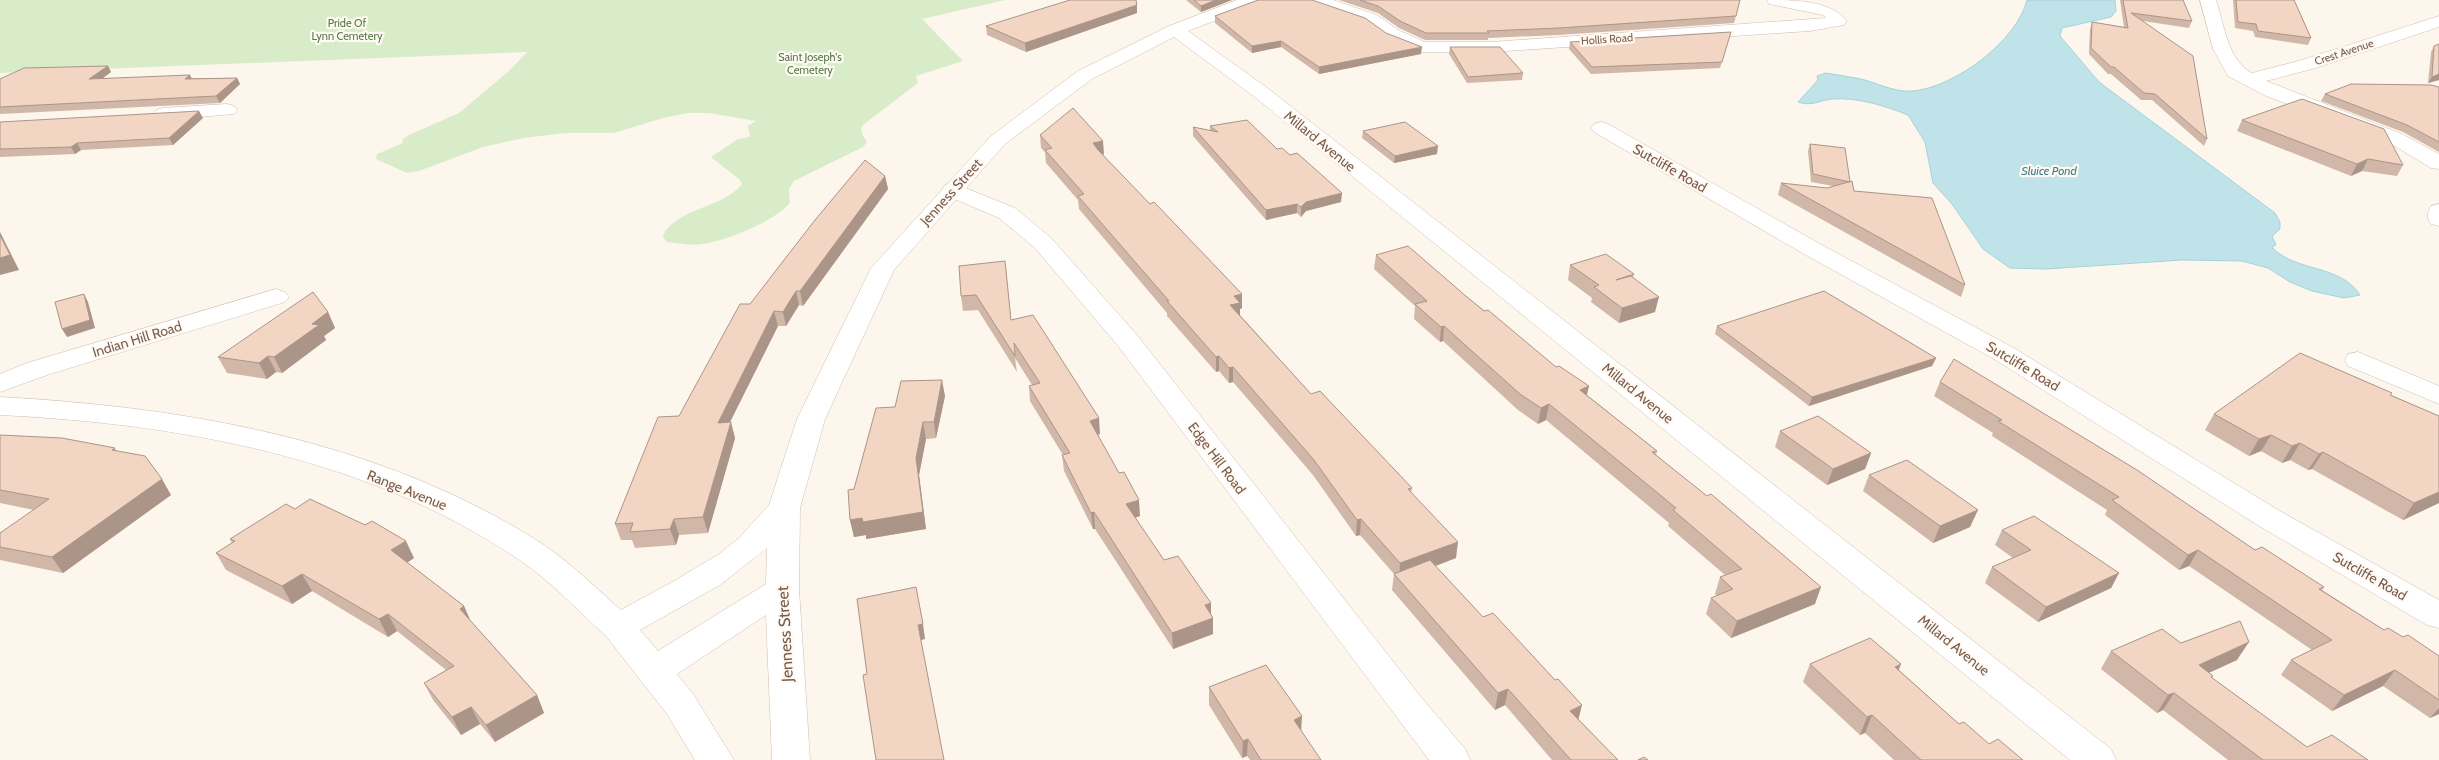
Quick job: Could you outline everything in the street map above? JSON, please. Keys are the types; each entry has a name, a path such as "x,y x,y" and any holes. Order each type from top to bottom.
{"street":[{"name":"Jenness Street","path":"791,760 782,589 784,508 811,420 883,268 998,140 1084,75 1175,30 1252,0"},
{"name":"Hollis Road","path":"1317,0 1371,19 1392,34 1422,47 1491,47 1810,26 1838,21 1829,11 1775,0"},
{"path":"2208,0 2222,49 2236,72 2248,80 2308,106 2395,138 2439,163"},
{"name":"Crest Avenue","path":"2248,80 2310,64 2439,21"},
{"name":"Millard Avenue","path":"1175,30 1262,94 2097,760"},
{"path":"141,115 227,110"},
{"name":"Sutcliffe Road","path":"1600,128 1812,249 2003,353 2267,517 2439,616"},
{"name":"Edge Hill Road","path":"953,190 1007,213 1043,243 1122,333 1408,707 1451,760"},
{"path":"2439,211 2439,219"},
{"name":"Indian Hill Road","path":"0,384 52,365 276,297"},
{"path":"2358,360 2439,396"},
{"name":"Range Avenue","path":"0,406 114,414 169,422 251,438 353,468 439,501 533,554 618,627 680,704 715,760"},
{"name":"Jenness Street","path":"618,627 735,559 772,525 784,508"},
{"path":"654,671 782,589"}],"green space":[{"path":"0,0 1005,0 922,19 963,61 916,76 918,83 861,128 867,142 863,147 794,181 789,189 790,203 773,217 736,235 693,245 667,242 663,237 664,233 671,224 691,212 724,198 742,184 739,179 711,157 738,139 750,137 748,126 756,121 709,113 688,113 663,118 614,133 565,133 524,138 483,147 419,171 407,173 376,159 377,154 403,143 402,140 409,135 459,113 509,71 527,52 0,73"}],"water":[{"name":"Sluice Pond","path":"2027,0 2115,0 2116,11 2111,17 2062,28 2060,36 2099,82 2275,213 2280,222 2280,229 2272,236 2276,245 2272,247 2281,255 2292,261 2341,278 2352,285 2360,295 2344,298 2312,291 2290,282 2268,268 2242,261 2182,260 2046,269 2010,268 1983,249 1952,204 1933,183 1925,142 1908,115 1881,105 1851,99 1832,99 1808,104 1798,102 1818,80 1817,76 1826,73 1905,91 1929,88 1946,81 1982,60 1997,46 2011,31 2021,16"}],"building":[{"path":"1070,0 1136,0 1137,5 1025,43 986,26"},
{"path":"1194,0 1216,0 1201,6"},
{"path":"1258,0 1312,0 1365,18 1386,33 1422,47 1319,67 1281,41 1252,46 1215,16"},
{"path":"1360,0 1740,0 1736,16 1487,31 1489,33 1426,33 1400,21 1378,6"},
{"path":"2123,0 2183,0 2192,21 2131,13 2193,56 2207,139 2155,94 2144,93 2114,67 2111,67 2091,48 2092,22 2128,28"},
{"path":"2236,0 2294,0 2311,38 2258,31 2256,24 2238,22"},
{"path":"1731,32 1722,62 1592,67 1570,42"},
{"path":"2439,44 2439,74 2432,77 2434,46"},
{"path":"1450,47 1500,47 1523,73 1468,77"},
{"path":"108,66 89,79 190,75 185,79 237,78 216,96 0,107 0,79 24,68"},
{"path":"2351,84 2431,85 2439,87 2439,142 2407,125 2325,94"},
{"path":"2302,99 2384,129 2403,165 2368,159 2357,164 2242,120"},
{"path":"1073,108 1103,141 1093,143 1098,150 1150,204 1154,202 1242,294 1234,296 1240,303 1230,305 1311,394 1320,391 1412,488 1408,489 1458,542 1400,563 1361,519 1357,520 1314,460 1233,367 1229,368 1219,356 1216,357 1167,301 1169,301 1078,196 1084,194 1045,150 1052,148 1040,135"},
{"path":"199,111 169,138 77,143 71,147 0,149 0,122"},
{"path":"1247,120 1277,149 1282,148 1290,155 1297,153 1342,193 1306,202 1301,207 1297,204 1266,210 1193,127 1218,132 1210,126"},
{"path":"1405,122 1438,146 1395,156 1363,131"},
{"path":"1810,144 1845,148 1850,182 1813,174"},
{"path":"865,160 885,176 800,291 796,291 783,312 774,311 718,423 731,422 703,517 674,519 670,529 630,532 633,523 615,524 658,417 679,416 740,304 750,304 815,220"},
{"path":"1852,181 1854,191 1932,198 1965,285 1781,183 1827,188"},
{"path":"0,235 10,255 0,258"},
{"path":"1408,246 1484,311 1488,310 1556,367 1559,366 1589,386 1580,390 1657,451 1652,452 1707,496 1711,494 1821,587 1737,621 1711,598 1733,589 1720,577 1742,569 1673,510 1676,508 1549,404 1541,408 1520,394 1444,326 1441,327 1415,304 1427,301 1376,255"},
{"path":"1606,254 1634,274 1616,280 1631,276 1659,297 1622,308 1594,287 1599,285 1570,265"},
{"path":"1005,261 1011,320 1033,315 1099,418 1090,421 1119,473 1124,472 1139,500 1126,504 1164,560 1178,556 1211,603 1205,605 1213,618 1172,633 1094,512 1091,513 1062,455 1070,453 1029,386 1040,383 1014,343 1015,356 976,295 961,296 959,266"},
{"path":"1824,291 1936,358 1812,397 1717,326"},
{"path":"313,292 328,312 312,324 319,325 274,357 268,356 259,363 218,357"},
{"path":"84,294 90,320 62,329 55,302"},
{"path":"2300,353 2392,393 2390,395 2439,416 2439,492 2414,503 2323,452 2319,454 2300,443 2292,446 2271,435 2259,439 2214,414"},
{"path":"1954,359 2137,470 2255,550 2262,547 2324,587 2319,589 2384,630 2388,628 2403,637 2408,635 2439,656 2439,700 2395,670 2344,695 2291,660 2332,640 2198,550 2188,555 2112,500 2119,497 1998,421 2002,420 1940,382"},
{"path":"942,380 934,422 923,422 916,458 923,512 863,522 862,518 850,520 848,490 854,489 876,408 895,407 901,381"},
{"path":"1818,416 1871,453 1833,469 1780,431"},
{"path":"0,435 62,438 145,456 162,479 52,557 0,547 0,533 49,499 0,490"},
{"path":"1907,460 1978,510 1940,526 1869,475"},
{"path":"310,499 365,525 372,521 406,541 391,550 464,606 460,609 537,695 486,725 471,707 452,717 424,683 454,666 388,614 379,619 302,574 282,586 216,553 235,541 230,539 286,504 295,509"},
{"path":"2034,516 2119,573 2046,607 1992,567 2031,550 2002,530"},
{"path":"1430,560 1483,617 1493,613 1555,680 1558,679 1582,705 1570,711 1618,760 1571,760 1508,689 1498,693 1394,574"},
{"path":"916,587 923,624 918,625 944,760 876,760 863,675 867,674 857,599"},
{"path":"2240,621 2249,642 2199,665 2213,676 2211,677 2307,747 2332,735 2368,760 2263,760 2174,693 2168,695 2111,651 2162,629 2181,643"},
{"path":"1870,638 1901,664 1895,667 1959,724 1964,722 1989,744 1998,739 2023,760 1921,760 1872,715 1867,717 1810,664"},
{"path":"1266,665 1302,716 1294,720 1321,760 1261,760 1248,739 1243,741 1209,687"}],"park label":[{"name":"Pride Of Lynn Cemetery","path":"347,29"},
{"name":"Saint Joseph's Cemetery","path":"810,63"}]}
